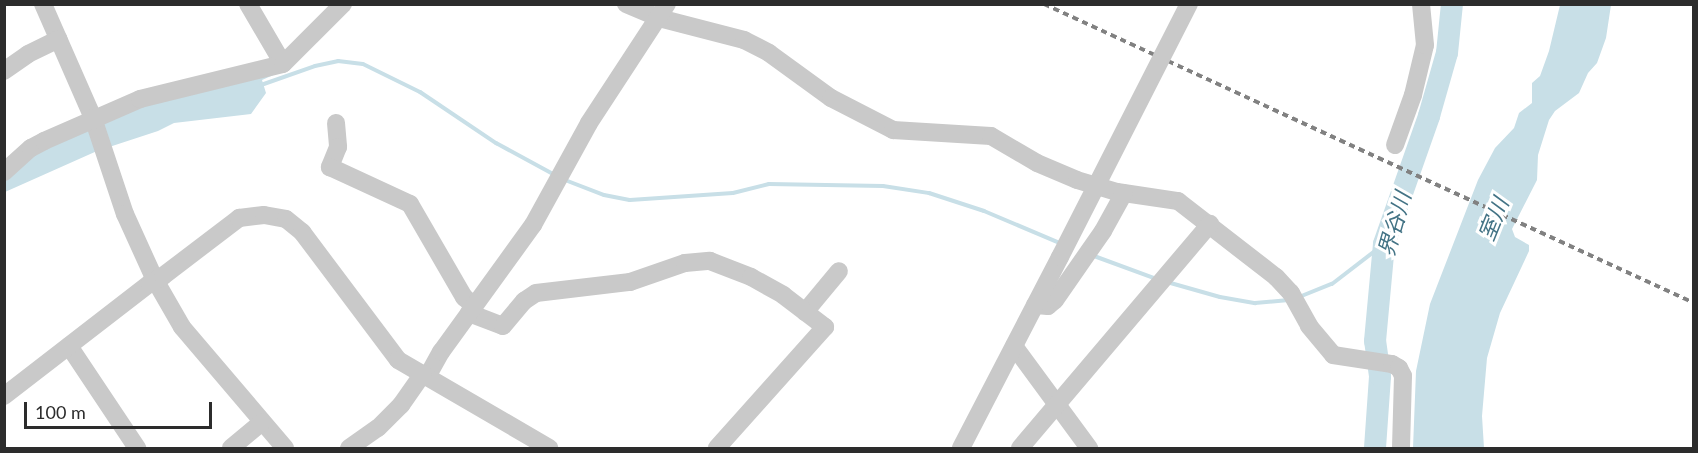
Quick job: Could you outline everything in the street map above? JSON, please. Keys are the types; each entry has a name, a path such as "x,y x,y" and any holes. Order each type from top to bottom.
{"street":[{"path":"43,4 94,121 125,214 155,280 182,327 285,448"},
{"path":"248,4 283,64"},
{"path":"4,172 31,148 160,93 283,64 343,4"},
{"path":"626,4 663,11 744,40 769,53 831,98 893,130 991,136 1063,175 1124,193 1178,201 1276,277 1294,298 1309,326 1326,349 1341,358 1392,364 1399,368 1403,376 1401,448"},
{"path":"961,448 1189,4"},
{"path":"1395,146 1413,95 1425,45 1421,4"},
{"path":"349,448 378,428 425,376 533,225 589,123 663,11"},
{"path":"4,71 28,54 59,39"},
{"path":"336,123 338,147 330,167 410,204 471,310 503,326 524,302 536,294 630,282 685,263 710,261 752,277 783,295 825,327 717,448"},
{"path":"1035,305 1048,306 1054,300 1104,231 1124,193"},
{"path":"4,396 239,218 264,215 286,219 311,242 389,350 407,366 549,448"},
{"path":"1020,448 1210,224"},
{"path":"805,312 839,272"},
{"path":"69,346 137,448"},
{"path":"1014,346 1089,448"},
{"path":"231,448 262,422"}],"water":[{"name":"室川","path":"1560,5 1611,5 1606,38 1597,63 1588,73 1579,93 1555,111 1549,120 1538,155 1537,180 1512,229 1515,237 1529,245 1529,251 1500,313 1487,358 1482,416 1484,448 1413,448 1416,371 1430,304 1478,180 1495,148 1514,128 1519,113 1532,103 1532,83 1540,76 1549,51"},
{"path":"278,73 262,80 266,93 251,114 174,123 158,131 97,151 5,192 4,179 30,157 142,104"}],"waterway":[{"name":"界谷川","path":"1375,448 1380,376 1375,341 1384,244 1429,116 1447,53 1452,4"},
{"path":"261,85 315,66 338,61 363,64 420,92 496,143 555,175"},
{"path":"565,180 604,195 630,200 733,193 769,184 883,186 929,193 984,211 1062,244"},
{"path":"1299,297 1332,284 1384,244"},
{"path":"1094,256 1157,279"},
{"path":"1167,282 1220,297 1255,303 1289,300"}],"railway":[{"path":"1044,4 1694,303"}]}
